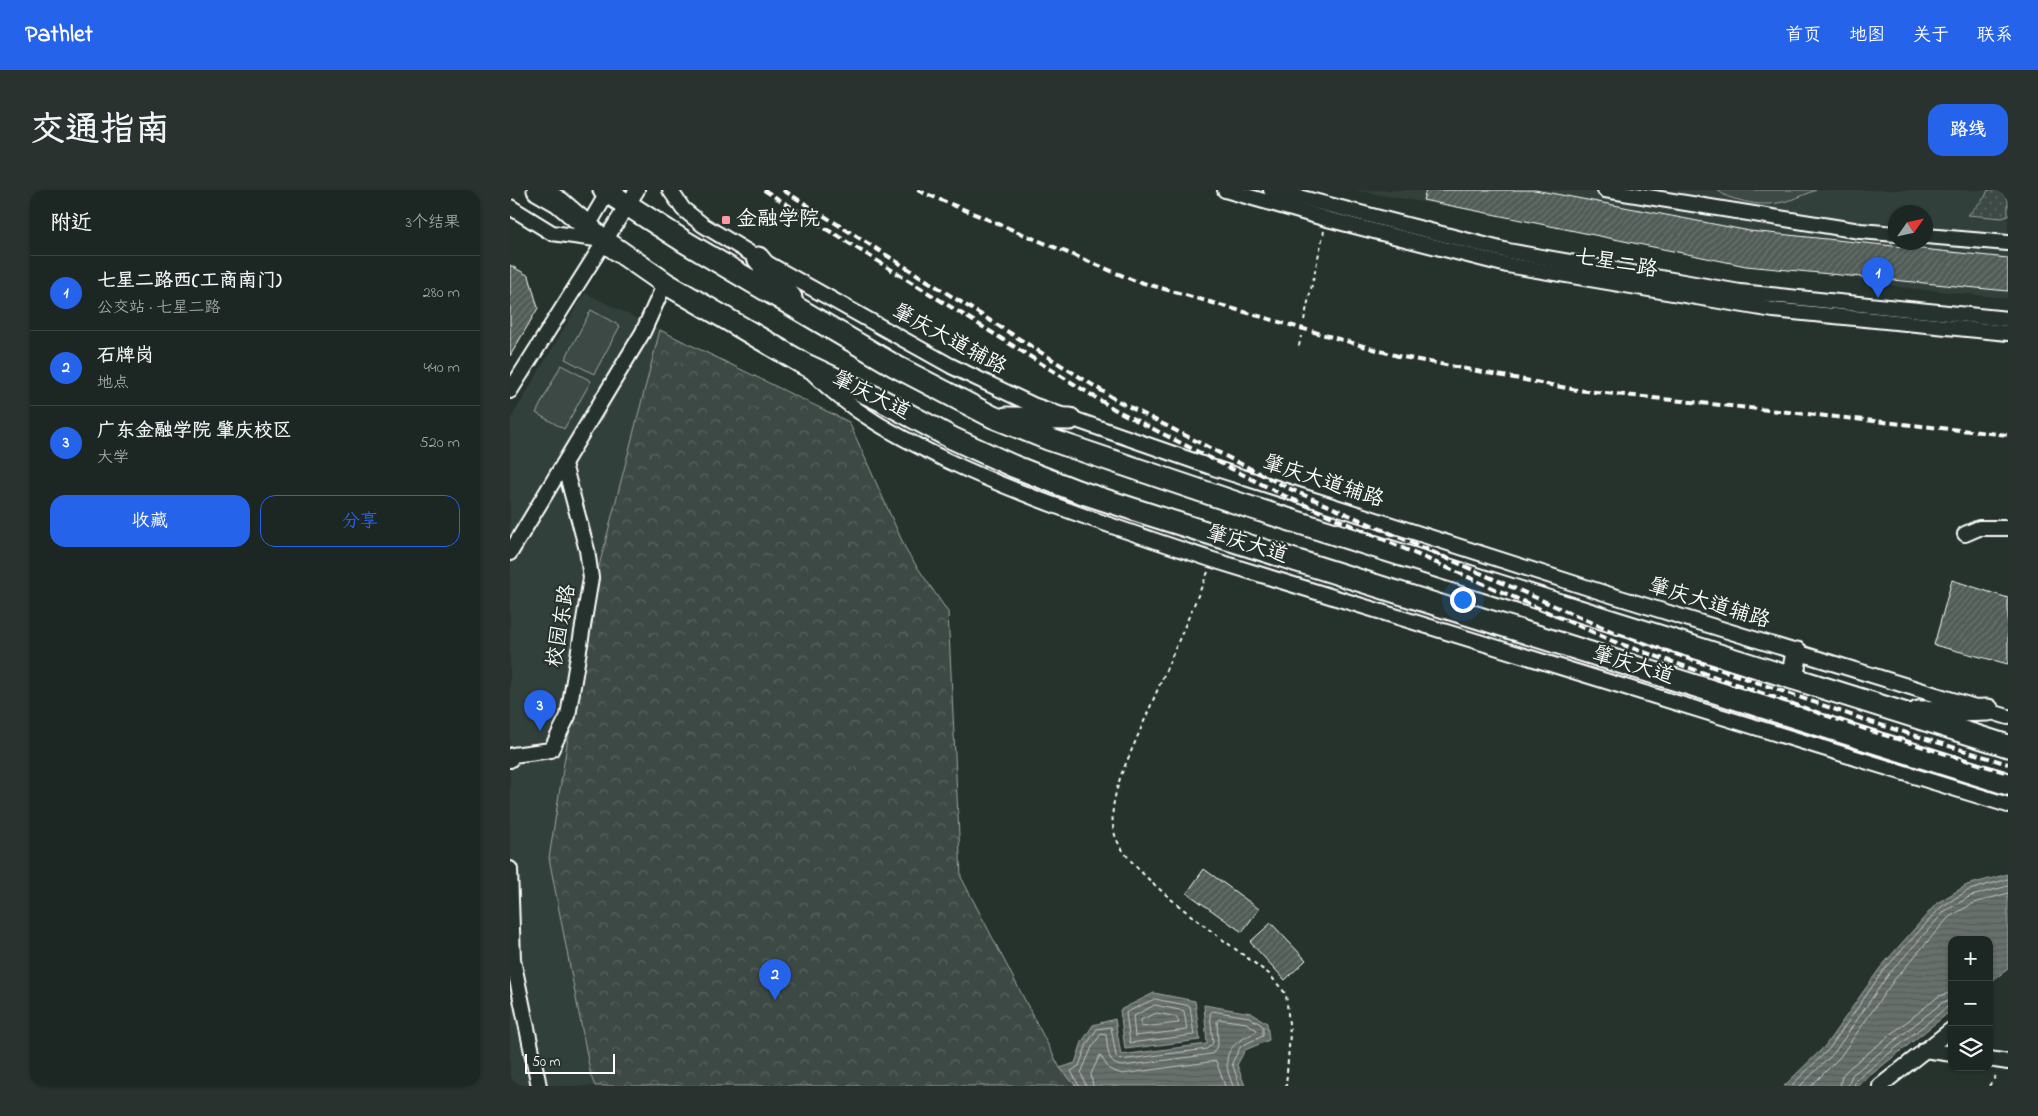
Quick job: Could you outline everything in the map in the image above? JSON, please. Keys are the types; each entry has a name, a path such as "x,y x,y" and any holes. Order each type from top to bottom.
{"highway":[{"name":"肇庆大道","path":"538,190 558,202 596,233 665,283 804,364 881,400 952,438 1014,466 1078,491 2008,784"},
{"name":"肇庆大道","path":"607,191 632,197 685,242 800,308 895,366 992,417 1118,465 2008,746"},
{"path":"758,258 800,308"},
{"path":"992,417 1070,419"},
{"path":"1792,678 1797,653"},
{"path":"1900,712 1988,710"}],"street":[{"name":"肇庆大道辅路","path":"670,190 684,209 697,220 758,258 951,366 1026,402 1214,468 1797,653 2008,716"},
{"name":"七星二路","path":"1226,190 1327,219 1507,265 1773,310 2008,334"},
{"name":"七星二路","path":"1271,190 1508,251 1740,292 2008,319"},
{"path":"1605,190 1860,231 1888,233"},
{"path":"510,391 596,233 607,191"},
{"path":"510,207 552,233 596,233 632,197"},
{"path":"1933,237 2008,243"},
{"path":"510,553 643,332 665,283"},
{"path":"804,364 830,390 863,416 936,455 1038,500 1213,560 2008,805"},
{"name":"校园东路","path":"510,760 513,755 551,750 568,716 591,578 587,550 564,464"},
{"path":"1965,534 1979,528 2008,528"},
{"path":"510,869 513,960 539,1086"},
{"path":"1880,1086 1948,1032"},
{"path":"1924,1050 1948,1053"},
{"path":"1993,1060 2008,1062"}],"path":[{"path":"1304,320 1327,219"},
{"path":"1299,346 1301,336"},
{"path":"1213,560 1121,775 1112,808 1115,836 1127,858 1147,879 1270,974 1286,994 1290,1034 1286,1086"}],"shaded area":[{"path":"1354,190 2008,190 2008,298 1907,288"},
{"path":"585,293 660,330 589,605 549,858 591,1076 595,1086 510,1086 510,420"}],"green space":[{"path":"1718,190 1816,190 1787,201 1760,204 1733,198"},
{"path":"1988,190 2008,190 2008,216 2002,218 1968,215 1985,197"},
{"path":"591,310 620,326 594,374 565,359"},
{"path":"660,330 849,422 907,552 948,612 961,877 1060,1068 1076,1086 595,1086 591,1076 549,858 589,605"},
{"path":"561,365 591,381 564,429 536,413"}],"water":[{"path":"2008,874 2008,969 1993,980 1993,936 1948,936 1948,1013 1857,1086 1784,1086 1825,1046 1880,968 1937,903 1967,885"},
{"path":"1154,993 1195,1001 1200,1040 1125,1049 1120,1010"},
{"path":"1204,1005 1251,1013 1267,1023 1269,1040 1245,1050 1237,1065 1245,1086 1076,1086 1060,1068 1075,1063 1082,1042 1093,1025 1115,1019 1121,1055 1207,1044"}],"building":[{"path":"1426,190 1535,190 1750,231 1888,245 1888,250 1932,250 2008,258 2008,291 1746,266 1423,200"},
{"path":"510,265 529,276 538,308 510,356"},
{"path":"1952,580 2008,598 2008,664 1934,645"},
{"path":"1204,869 1259,909 1242,932 1187,893"},
{"path":"1271,923 1306,960 1285,980 1250,942"}],"railway":[{"path":"764,190 1114,409 1285,496 1615,642 1868,730 2008,773"},
{"path":"783,190 1118,401 1288,488 1618,634 1871,722 2008,764"},
{"path":"917,190 1133,280 1398,356 1577,390 2008,435"}],"place":[{"name":"金融学院","path":"726,220"},
{"name":"七星二路西(工商南门)","path":"1878,298"},
{"name":"广东金融学院 肇庆校区","path":"540,731"},
{"name":"石牌岗","path":"775,1000"}]}
